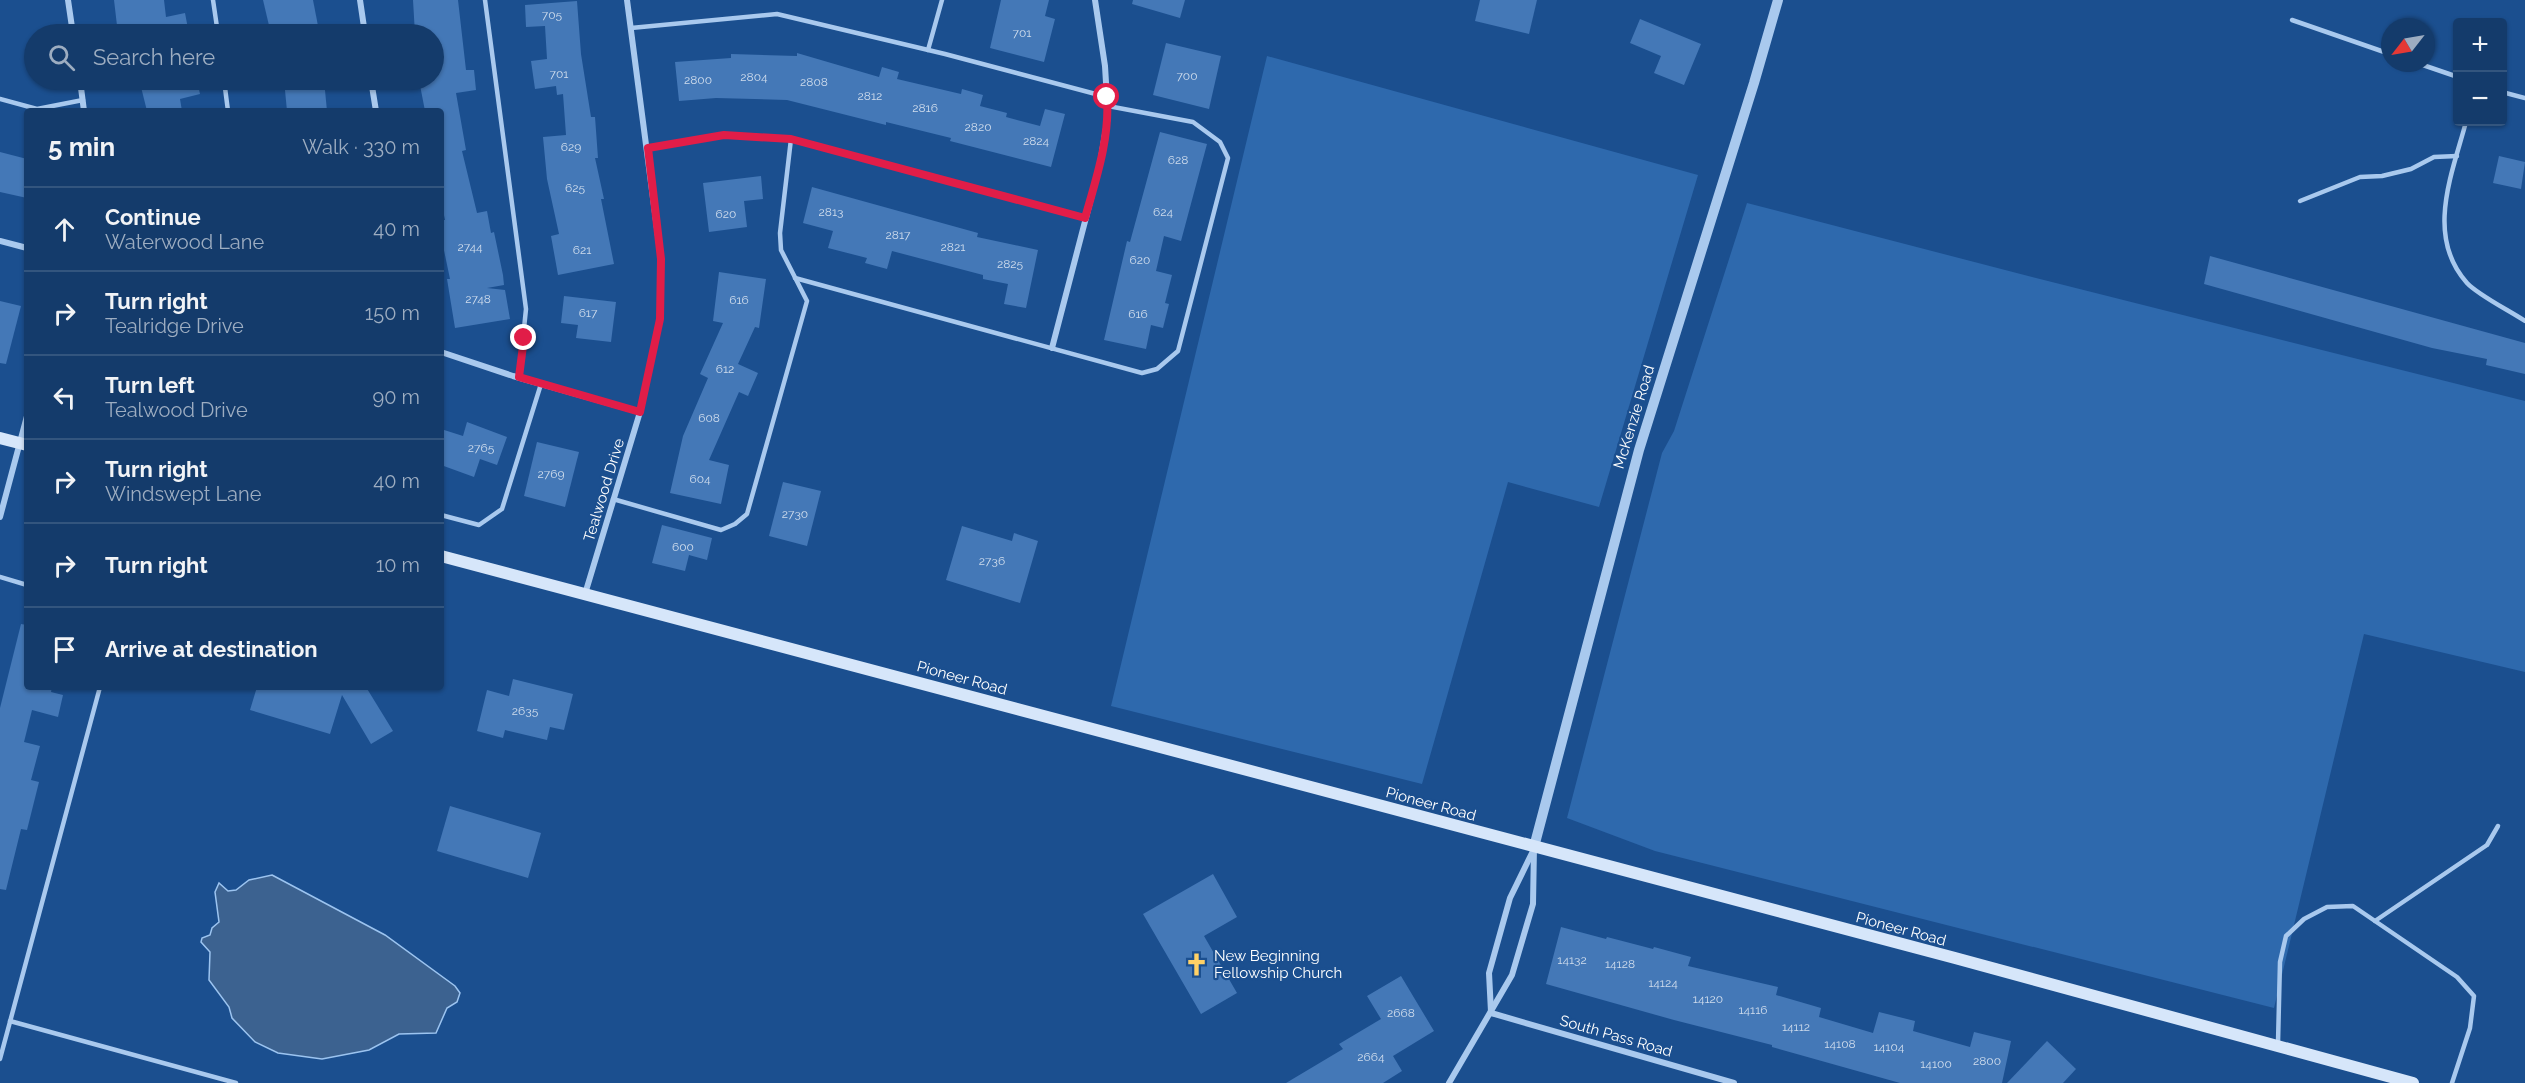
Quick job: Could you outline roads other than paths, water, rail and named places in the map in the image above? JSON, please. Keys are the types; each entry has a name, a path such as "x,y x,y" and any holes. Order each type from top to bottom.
{"main road":[{"path":"0,438 23,444"},
{"name":"Pioneer Road","path":"444,557 2413,1083"}],"street":[{"path":"68,0 72,24"},
{"path":"360,0 364,24"},
{"name":"Tealwood Drive","path":"585,594 640,412 660,319 661,259 627,0"},
{"path":"1052,348 1100,164 1108,116 1105,66 1095,0"},
{"name":"McKenzie Road","path":"1534,847 1639,450 1754,84 1778,0"},
{"path":"82,90 84,108"},
{"path":"373,90 376,108"},
{"path":"648,148 724,135 791,139 1085,218"},
{"path":"0,241 24,247"},
{"path":"444,353 640,412"},
{"path":"0,517 23,444"},
{"path":"1491,1013 1489,973 1510,898 1534,847"},
{"path":"1449,1083 1512,975 1533,904 1534,847"},
{"name":"South Pass Road","path":"1491,1013 1734,1083"}],"lane":[{"path":"213,0 217,24"},
{"path":"485,0 526,309 519,377"},
{"path":"928,50 942,0"},
{"path":"631,28 777,14 928,50 1107,97"},
{"path":"2292,20 2381,51"},
{"path":"2435,69 2453,76"},
{"path":"225,90 228,108"},
{"path":"2507,93 2525,98"},
{"path":"0,99 33,108"},
{"path":"42,108 83,100"},
{"path":"795,278 1142,373 1157,369 1178,351 1228,158 1220,142 1193,122 1108,106"},
{"path":"2465,126 2444,203 2448,254 2468,284 2525,321"},
{"path":"613,499 721,530 735,524 747,514 807,301 781,250 780,233 791,139"},
{"path":"2300,201 2360,177 2382,176 2411,169 2434,157 2457,156"},
{"path":"444,516 479,525 502,509 541,384"},
{"path":"0,577 24,584"},
{"path":"0,1059 99,690"},
{"path":"2375,921 2487,845 2498,826"},
{"path":"2278,1046 2280,962 2286,936 2304,919 2327,907 2353,906 2457,976 2474,996 2470,1028 2452,1083"},
{"path":"10,1022 236,1083"}],"place":[{"name":"New Beginning Fellowship Church","path":"1196,965"}]}
